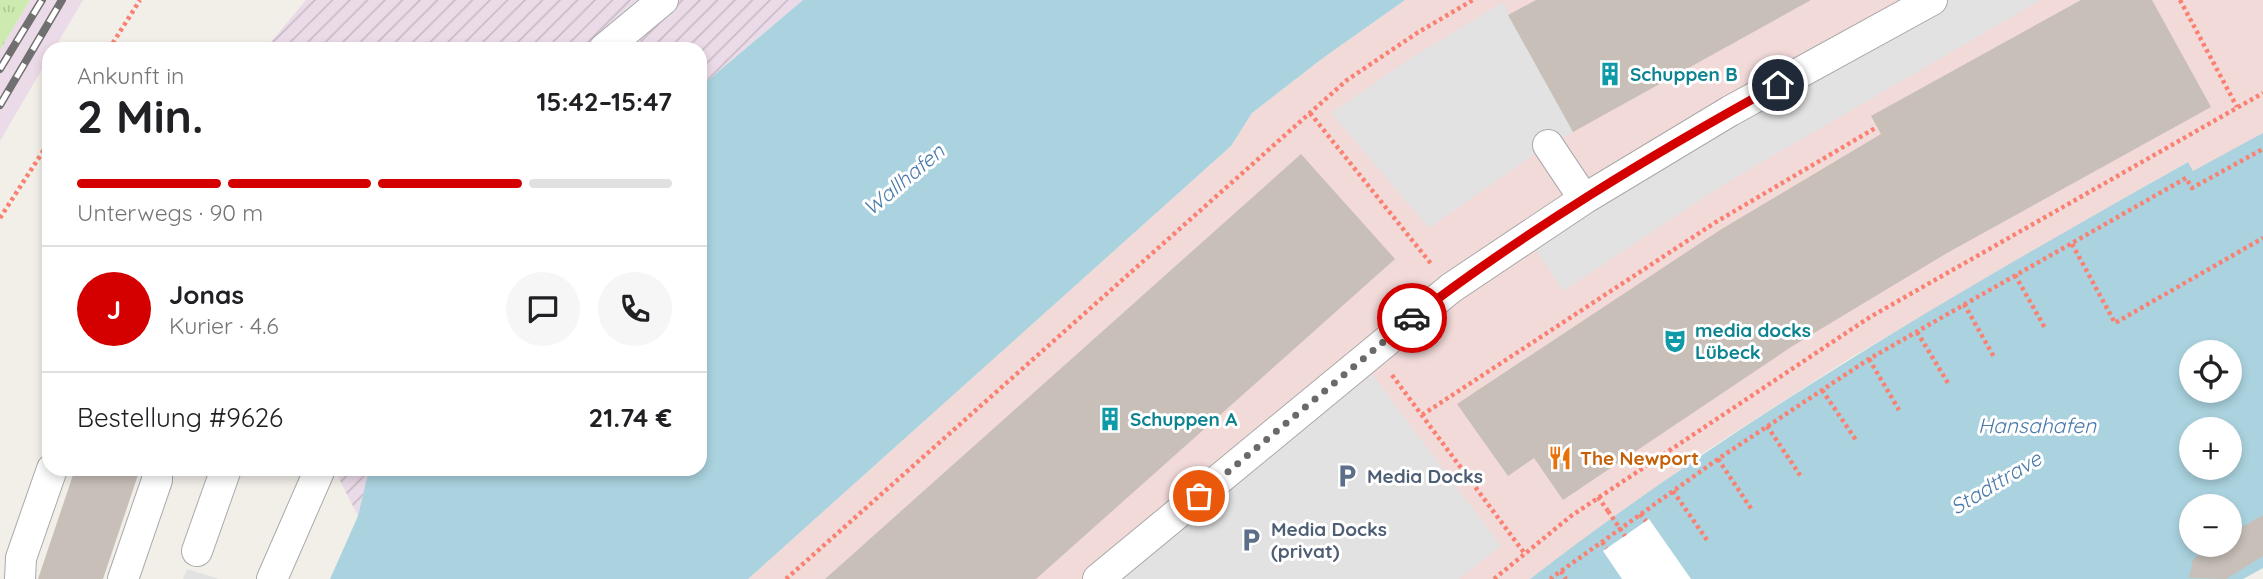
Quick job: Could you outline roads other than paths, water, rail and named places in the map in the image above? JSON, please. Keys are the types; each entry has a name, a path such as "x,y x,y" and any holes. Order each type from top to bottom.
{"street":[{"path":"612,42 663,0"},
{"path":"1098,579 1273,445 1337,391 1372,351 1451,288 1584,199 1730,111 1932,0"},
{"path":"1548,145 1584,199"},
{"path":"20,579 21,558 50,476"},
{"path":"123,579 158,476"},
{"path":"198,551 224,476"},
{"path":"272,579 317,476"},
{"path":"0,572 10,579"}],"water":[{"name":"Wallhafen","path":"803,0 1405,0 1252,113 1231,146 748,579 330,579 358,516 367,476 707,476 707,81"},
{"name":"Hansahafen","path":"2263,133 2263,568 2243,579 1530,579 1688,465 1851,359 1934,308 2188,162 2193,171"}],"railway":[{"path":"0,69 42,0"},
{"path":"0,105 62,0"}],"place":[{"name":"Schuppen B","path":"1610,74"},
{"name":"media docks Lübeck","path":"1675,341"},
{"name":"Schuppen A","path":"1110,419"},
{"name":"The Newport","path":"1560,458"},
{"name":"Media Docks","path":"1347,476"},
{"name":"Media Docks (privat)","path":"1251,540"}],"water label":[{"name":"Stadttrave","path":"1996,483"}]}
